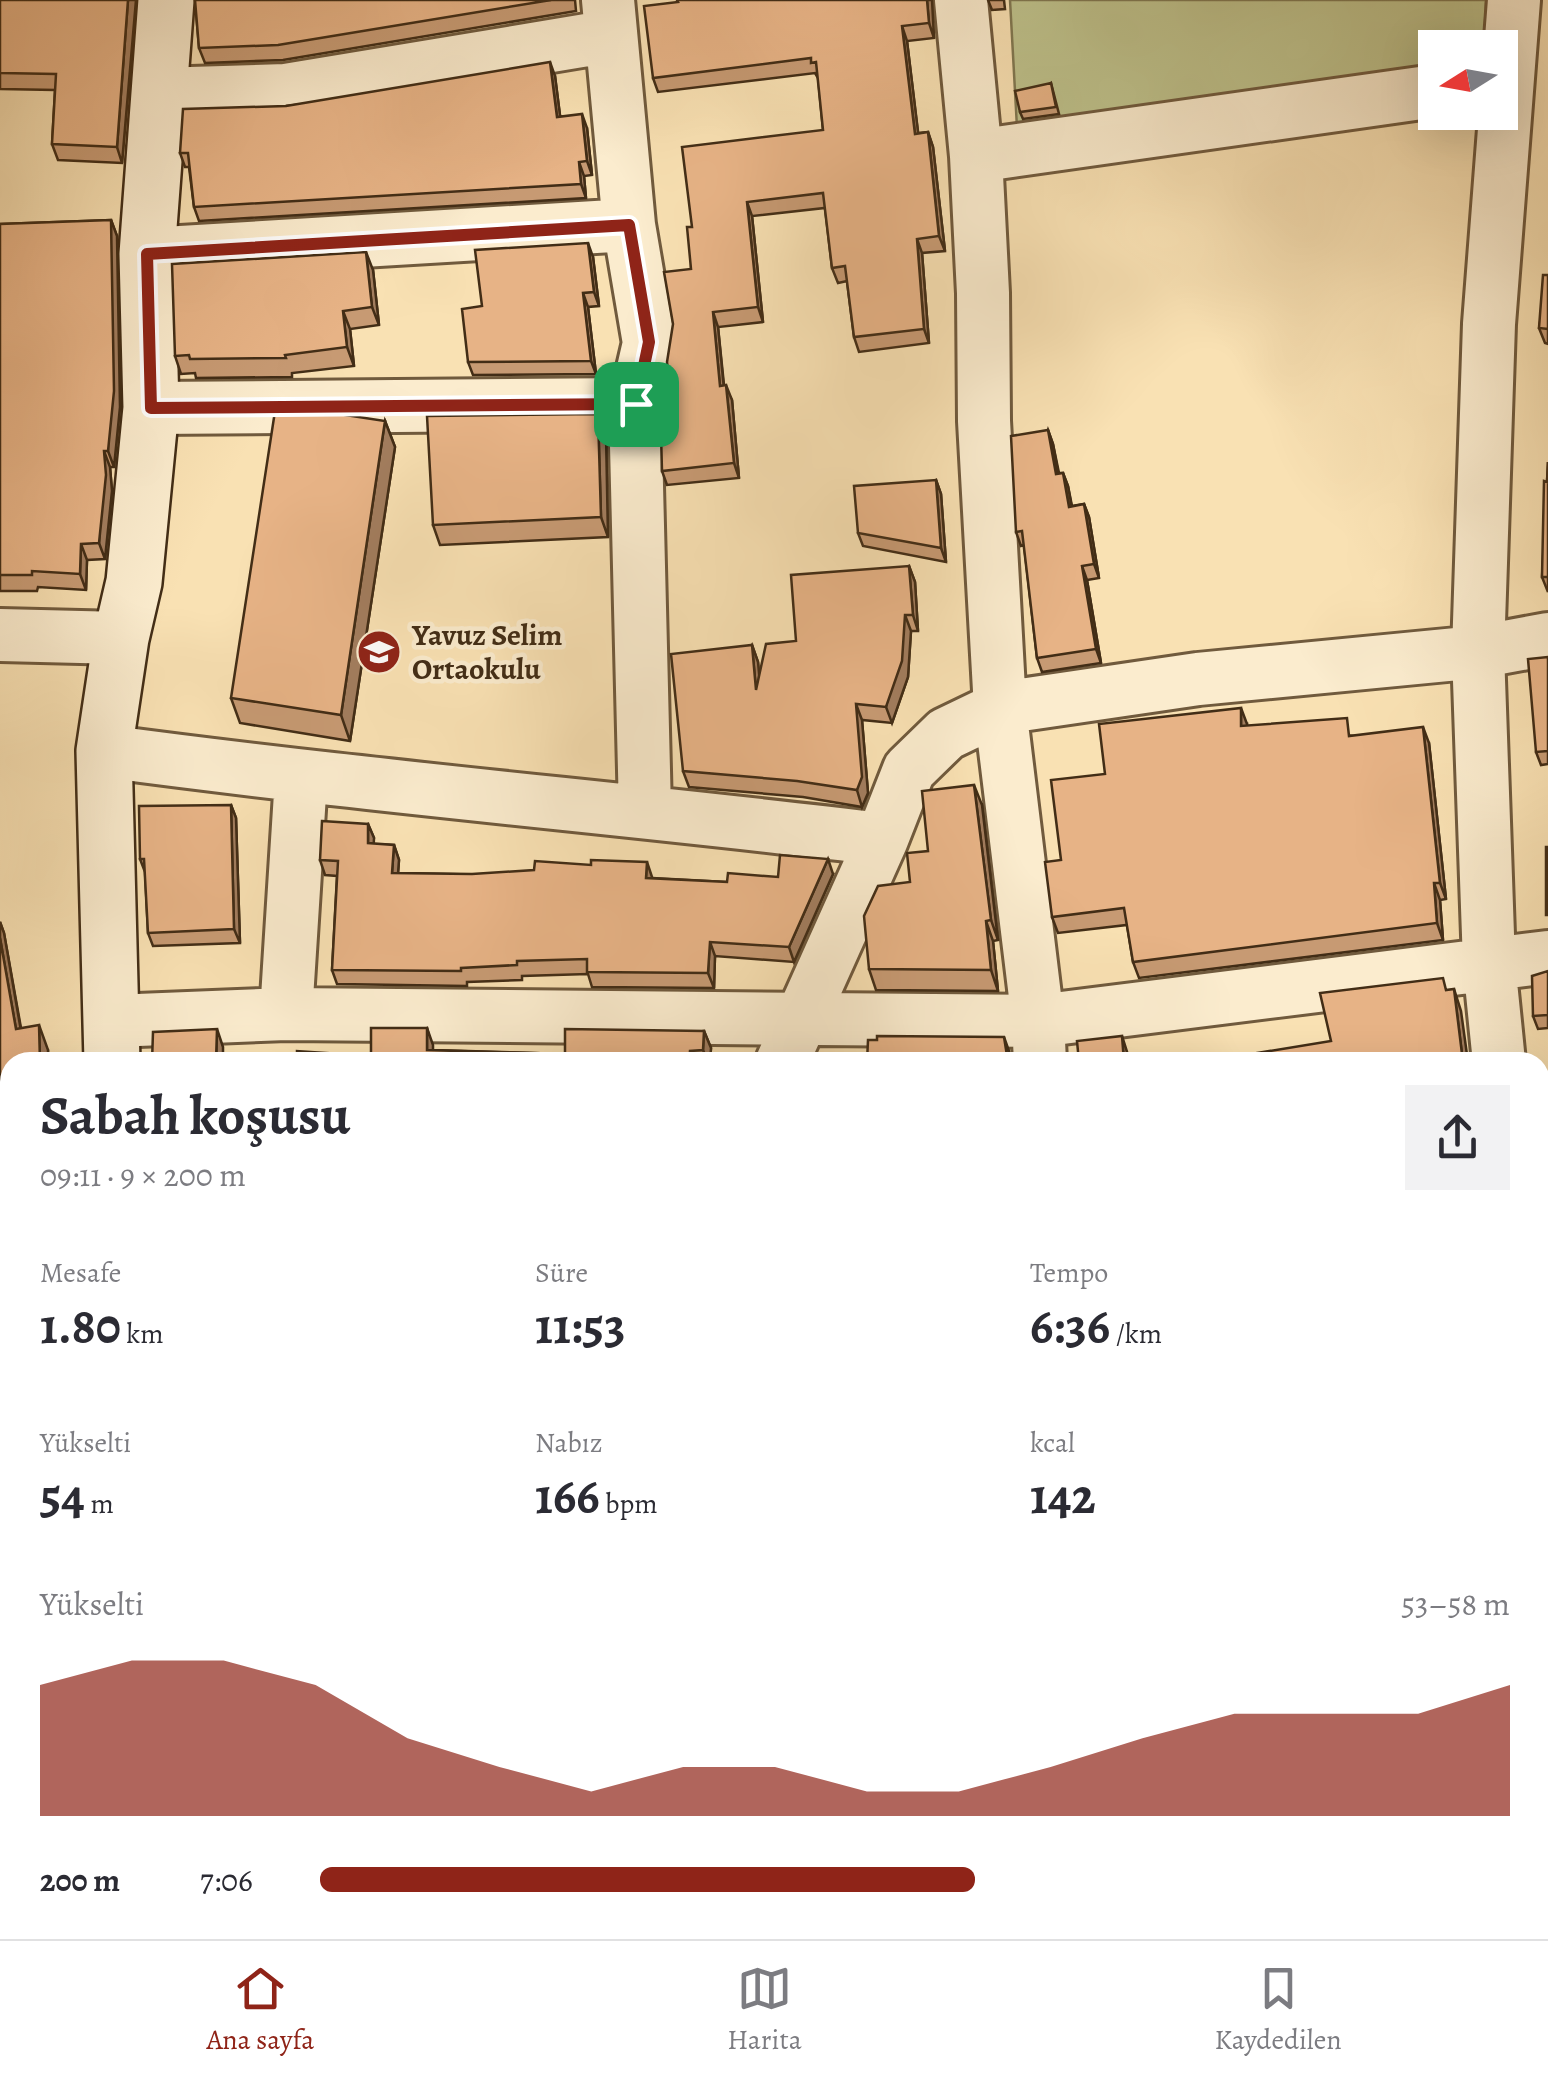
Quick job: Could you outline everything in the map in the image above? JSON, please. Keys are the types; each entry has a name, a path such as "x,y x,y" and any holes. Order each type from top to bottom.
{"main road":[{"path":"112,1042 104,751 121,638 134,582 151,408 147,254 166,0"}],"street":[{"path":"961,0 976,156 984,421 1000,708 1039,1042"},
{"path":"1510,30 1514,0"},
{"path":"158,94 286,90 610,18 629,225 649,342 636,404 645,811"},
{"path":"976,156 1418,93"},
{"path":"1498,1052 1490,963 1478,652 1501,130"},
{"path":"147,254 629,225"},
{"path":"151,408 636,404"},
{"path":"0,635 121,638"},
{"path":"792,1041 909,770 946,734 1000,708 1198,679 1478,652 1548,639"},
{"path":"104,751 302,778 882,838"},
{"path":"286,1014 302,778"},
{"path":"112,1042 286,1014 792,1041 1039,1042 1490,963 1548,957"}],"green space":[{"path":"1010,0 1486,0 1485,30 1418,30 1418,70 1018,146"}],"building":[{"path":"0,0 128,0 117,147 52,144 56,74 0,73"},
{"path":"195,0 551,0 278,45 199,48"},
{"path":"677,0 927,0 929,23 902,26 915,134 928,132 939,236 917,239 924,329 854,337 845,266 832,268 823,193 747,202 758,307 713,312 720,386 726,385 734,463 662,471 660,398 662,391 670,390 667,362 673,324 664,272 691,269 687,227 692,227 682,147 823,130 816,62 811,63 811,58 653,78 644,6"},
{"path":"550,62 557,117 582,114 587,161 579,162 581,184 194,207 188,153 180,153 183,109 286,106"},
{"path":"1051,83 1056,107 1020,112 1015,91"},
{"path":"111,220 114,391 108,451 104,451 106,475 99,543 81,544 80,574 32,571 32,575 0,575 0,224"},
{"path":"588,243 594,292 583,293 591,361 468,362 462,309 482,306 475,250"},
{"path":"366,252 372,307 343,311 347,347 285,355 286,358 175,356 172,264"},
{"path":"1543,275 1548,275 1548,329 1539,328"},
{"path":"275,411 319,411 385,421 341,715 231,698"},
{"path":"598,414 601,517 433,525 427,416"},
{"path":"1048,430 1056,474 1063,473 1069,507 1084,504 1094,564 1082,566 1096,649 1037,658 1022,531 1016,532 1011,436"},
{"path":"1548,462 1548,577 1542,577 1544,481 1547,482"},
{"path":"936,480 941,548 858,533 854,486"},
{"path":"909,566 913,615 905,615 902,661 886,707 856,704 862,777 857,790 683,771 671,654 752,645 756,690 766,644 796,641 791,575"},
{"path":"1548,657 1548,751 1536,752 1528,659"},
{"path":"1241,708 1241,726 1347,718 1349,736 1423,727 1440,883 1434,883 1437,923 1133,962 1124,908 1052,917 1045,862 1061,860 1051,780 1105,774 1099,724"},
{"path":"974,785 991,920 986,921 991,970 869,969 864,916 878,886 910,882 907,853 928,851 922,791"},
{"path":"231,805 234,929 148,933 139,806"},
{"path":"322,821 368,824 368,843 394,845 392,873 534,870 535,861 591,865 591,860 647,862 646,878 727,882 728,873 778,877 780,855 828,859 789,947 710,942 708,973 587,972 587,959 517,961 517,965 461,971 332,970 338,861 320,860"},
{"path":"1548,847 1548,915 1546,915"},
{"path":"0,938 16,1029 39,1025 40,1052 0,1052"},
{"path":"1548,971 1548,1015 1533,1016 1532,976"},
{"path":"1443,978 1446,990 1454,989 1462,1052 1263,1052 1331,1041 1320,993"},
{"path":"371,1028 427,1028 427,1050 496,1052 371,1052"},
{"path":"217,1029 216,1052 152,1052 153,1032"},
{"path":"565,1029 704,1031 703,1050 565,1052"},
{"path":"877,1036 1004,1037 1006,1052 867,1052 868,1040 877,1040"},
{"path":"1122,1036 1123,1052 1078,1052 1077,1041"}],"place":[{"name":"Yavuz Selim Ortaokulu","path":"379,652"}],"route":[{"path":"629,225 649,342 636,404 151,408 147,254 629,225"}]}
